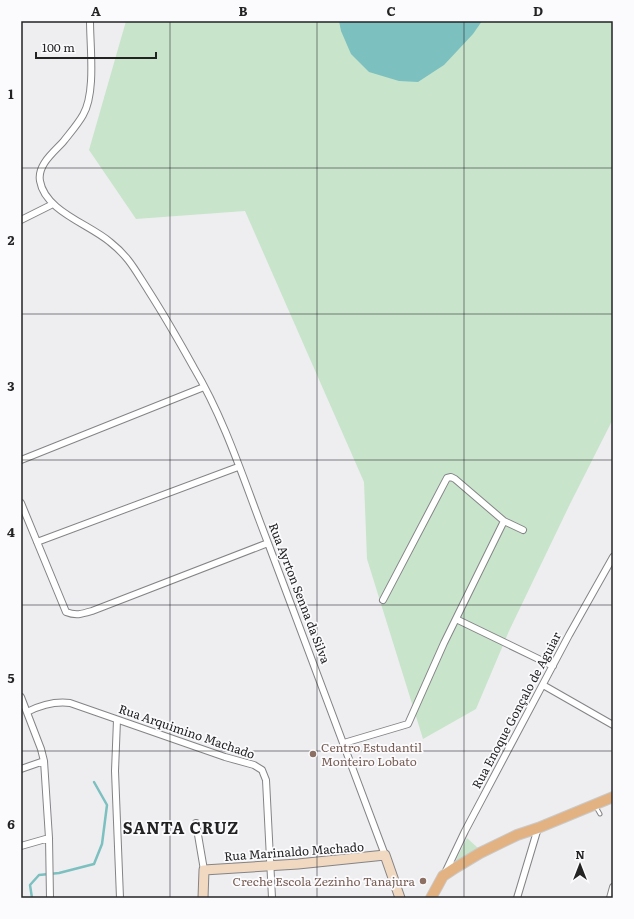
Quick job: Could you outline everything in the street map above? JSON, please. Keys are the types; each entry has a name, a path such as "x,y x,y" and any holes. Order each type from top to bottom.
{"main road":[{"path":"431,898 443,876 497,844 613,797"}],"street":[{"path":"21,220 53,204 40,183 39,175 50,156 75,127 87,107 91,83 90,21"},
{"name":"Rua Ayrton Senna da Silva","path":"53,204 107,239 123,253 135,268 196,370 224,430 238,466 344,743 400,898"},
{"path":"21,460 204,387"},
{"path":"37,542 238,466"},
{"path":"383,600 447,478 451,477 455,479 504,521 523,530"},
{"path":"21,502 66,612 73,615 79,615 92,611 268,544"},
{"path":"344,743 408,724 456,619 504,521"},
{"name":"Rua Enoque Gonçalo de Aguiar","path":"443,876 465,831 569,635 613,557"},
{"path":"456,619 553,666"},
{"path":"543,685 613,725"},
{"path":"21,697 41,749 44,761 49,838 50,898"},
{"name":"Rua Arquimino Machado","path":"27,712 38,706 62,702 70,703 225,757 254,765 262,770 266,780 272,898"},
{"path":"117,720 115,771 120,898"},
{"path":"21,769 44,761"},
{"path":"196,824 204,870 203,898"},
{"path":"517,898 538,828"},
{"path":"21,846 49,838"},
{"name":"Rua Marinaldo Machado","path":"204,870 339,861 385,855"},
{"path":"610,898 613,889"}],"lane":[{"path":"594,804 600,814"}],"green space":[{"path":"126,21 613,21 613,419 509,631 476,709 423,739 367,559 364,482 245,211 136,219 89,150"},
{"path":"467,838 478,848 455,862"}],"water":[{"path":"339,21 482,21 473,34 444,65 418,82 399,81 369,72 351,54 341,31"}],"waterway":[{"path":"32,898 30,885 39,875 59,873 94,864 102,844 107,805 94,782"}],"place":[{"name":"Centro Estudantil Monteiro Lobato","path":"313,754"},
{"name":"Creche Escola Zezinho Tanajura","path":"423,881"}],"district":[{"name":"SANTA CRUZ","path":"181,827"}]}
